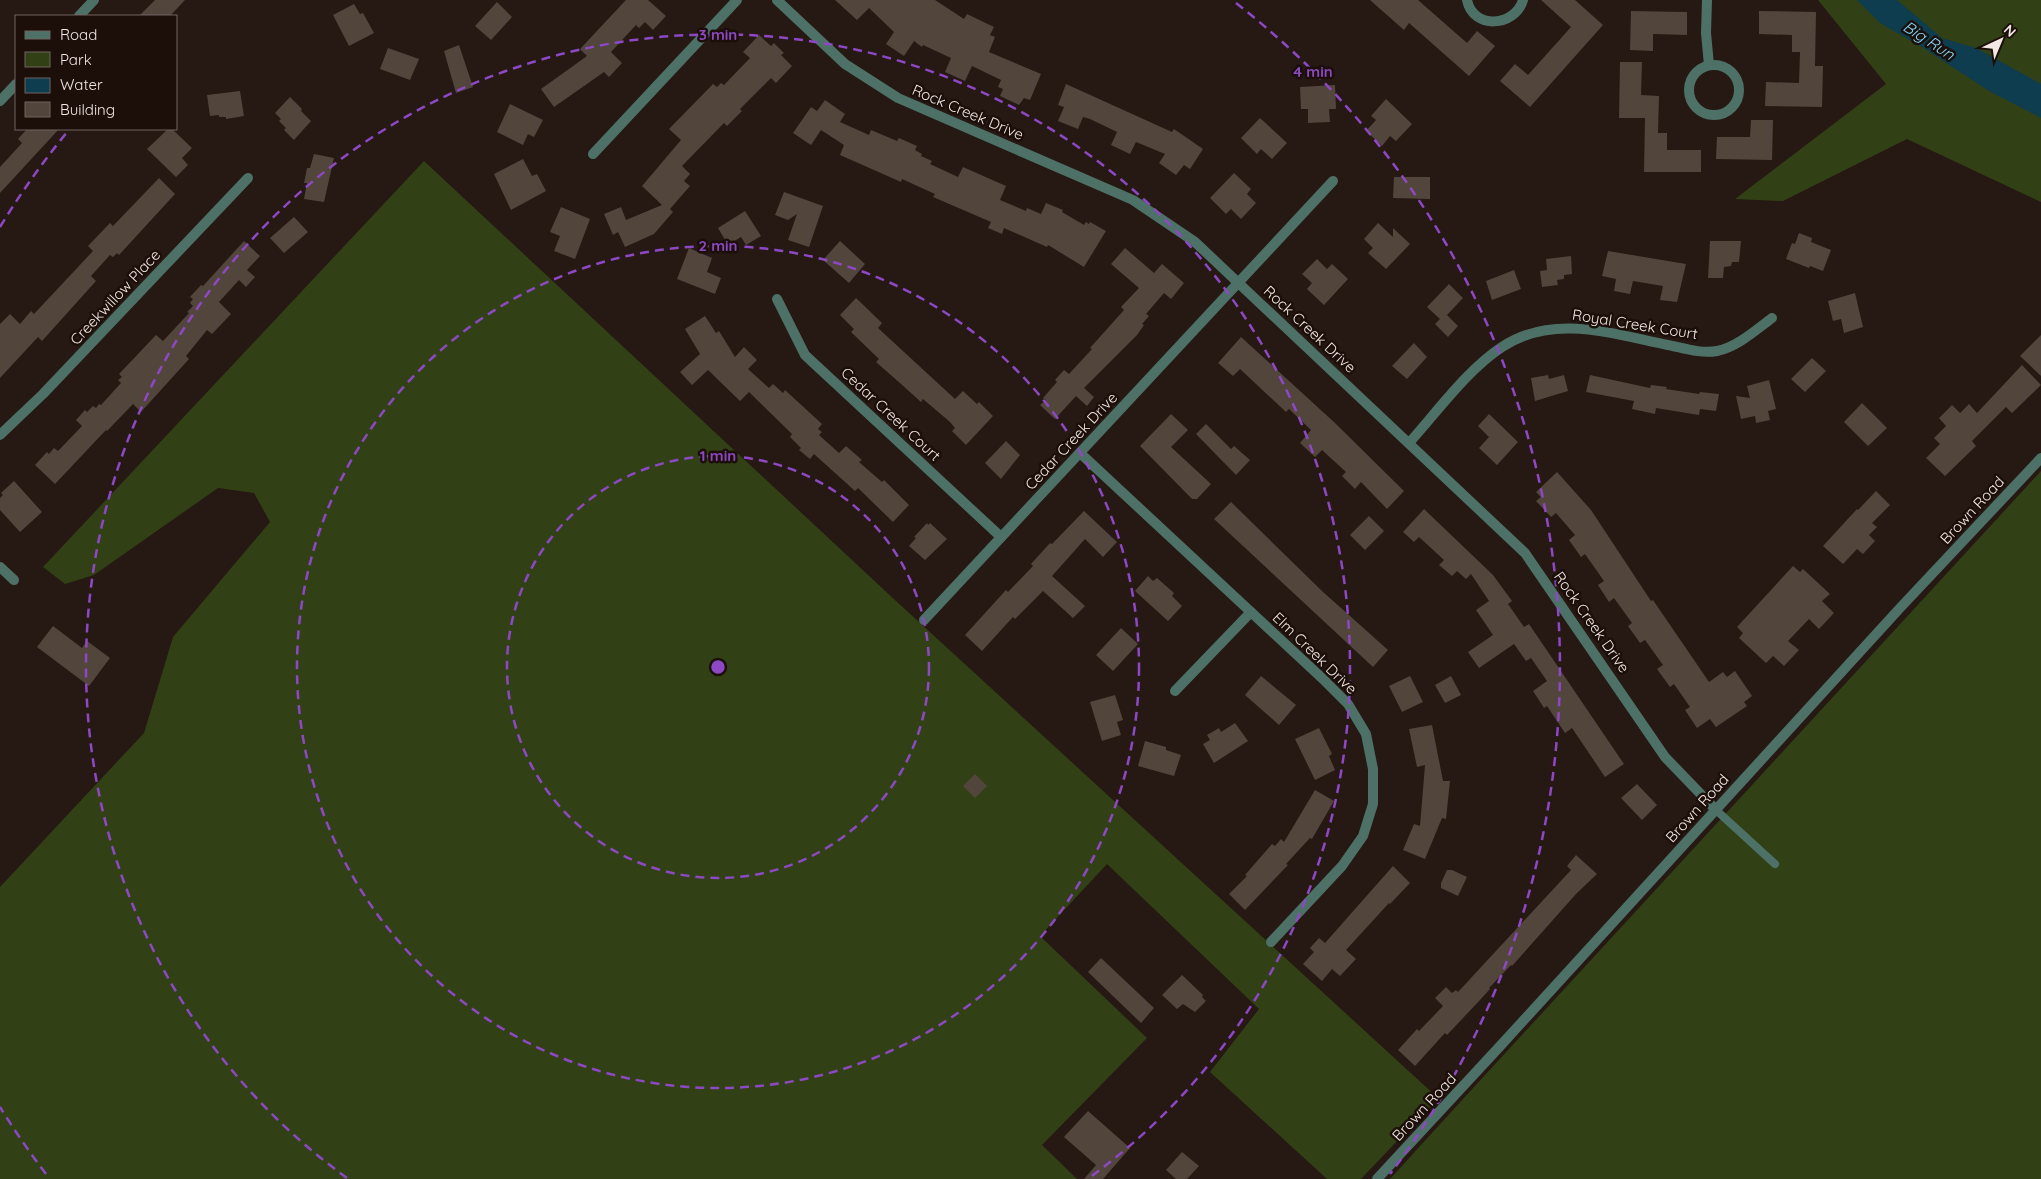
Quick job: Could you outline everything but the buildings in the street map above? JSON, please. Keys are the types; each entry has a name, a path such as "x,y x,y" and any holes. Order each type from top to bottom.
{"street":[{"path":"80,15 94,0"},
{"path":"593,154 737,0"},
{"name":"Rock Creek Drive","path":"777,0 846,64 898,98 1133,200 1195,242 1525,553 1665,757 1716,810"},
{"path":"1467,0 1473,12 1480,19 1489,22 1499,22 1508,20 1516,14 1523,0"},
{"path":"1707,0 1706,33 1709,65"},
{"path":"1709,65 1725,68 1737,79 1739,96 1736,104 1723,114 1714,116 1706,115 1693,105 1688,89 1690,81 1701,68 1709,65"},
{"path":"0,101 15,85"},
{"name":"Creekwillow Place","path":"0,435 44,394 248,178"},
{"name":"Cedar Creek Drive","path":"924,620 1334,181"},
{"name":"Cedar Creek Court","path":"777,299 806,355 1001,537"},
{"name":"Royal Creek Court","path":"1410,443 1480,364 1503,347 1529,334 1556,328 1586,329 1693,350 1717,351 1736,343 1772,318"},
{"name":"Elm Creek Drive","path":"1080,453 1323,679 1348,704 1366,734 1373,769 1373,804 1363,836 1342,866 1271,942"},
{"name":"Brown Road","path":"1377,1179 1900,608 2041,458"},
{"path":"0,567 14,580"},
{"path":"1175,691 1251,612"}],"lane":[{"path":"1716,810 1775,864"}],"green space":[{"path":"1818,0 2041,0 2041,202 1907,139 1783,201 1735,199 1886,84"},
{"path":"424,161 896,601 1438,1098 1361,1179 1327,1179 1210,1072 1259,1009 1107,864 1040,936 1147,1038 1042,1145 1077,1179 0,1179 0,887 144,733 173,637 270,522 254,493 218,488 94,575 65,584 43,567"},
{"path":"2041,471 2041,1179 1390,1179 1452,1111"}],"water":[{"name":"Big Run","path":"1857,0 1897,0 1942,38 1976,48 2041,84 2041,118 1989,91 1922,47 1880,23"}]}
